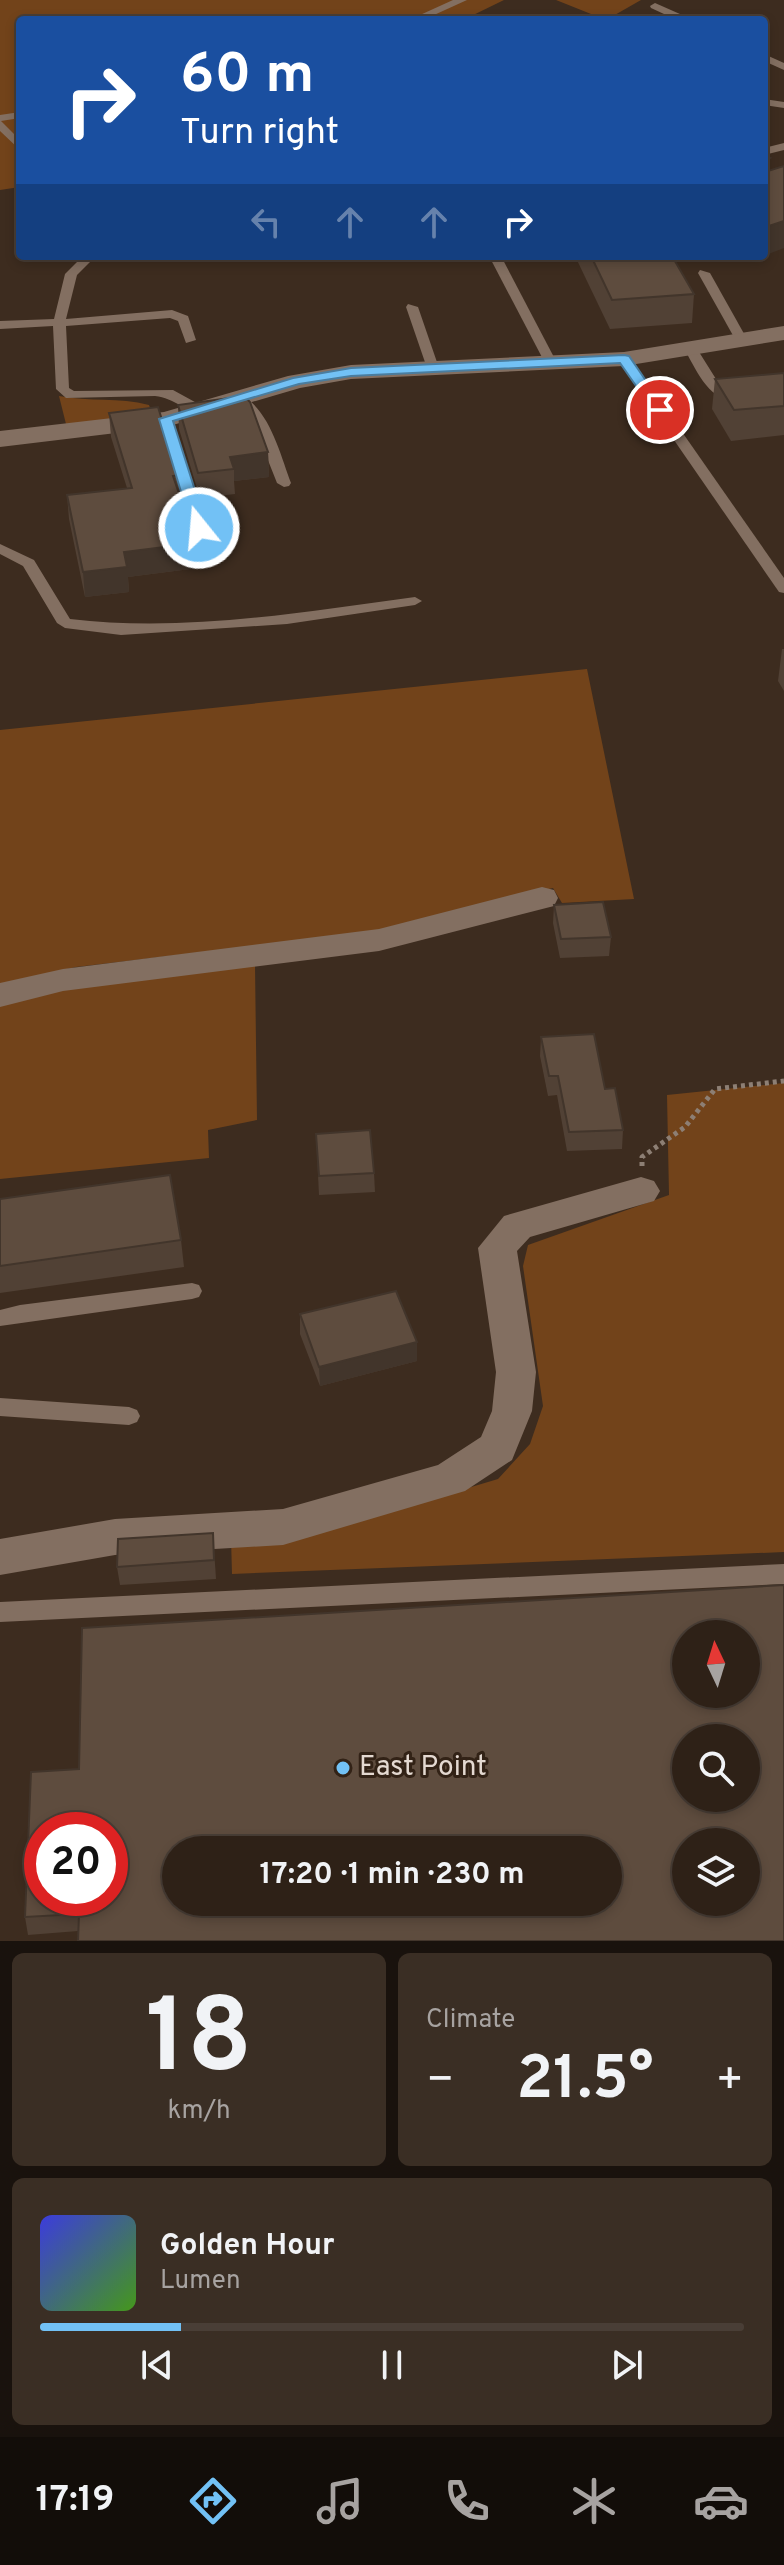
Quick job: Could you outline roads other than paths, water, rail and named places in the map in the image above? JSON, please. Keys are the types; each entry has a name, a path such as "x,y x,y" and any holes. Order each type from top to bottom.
{"street":[{"path":"0,439 166,419 297,381 351,372 624,359 784,333"},
{"path":"0,995 63,980 379,940 542,898"},
{"path":"0,1557 115,1537 283,1527 450,1479 497,1448 512,1411 516,1372 497,1248 517,1226 641,1191"}],"lane":[{"path":"424,16 462,0"},
{"path":"655,6 676,16"},
{"path":"0,121 16,142"},
{"path":"86,260 71,274 59,323 63,389 71,395 173,394 199,410"},
{"path":"497,260 551,363"},
{"path":"704,273 741,339"},
{"path":"412,307 433,368"},
{"path":"0,325 172,314 184,319 190,340"},
{"path":"689,347 716,390 725,395 748,398"},
{"path":"624,359 784,589"},
{"path":"237,397 252,408 259,418 284,483"},
{"path":"166,419 199,528"},
{"path":"0,548 29,563 65,623 107,629 287,619 415,601"},
{"path":"0,1318 192,1291"},
{"path":"0,1407 129,1416"},
{"path":"0,1612 784,1574"}],"place":[{"name":"East Point","path":"343,1768"}]}
